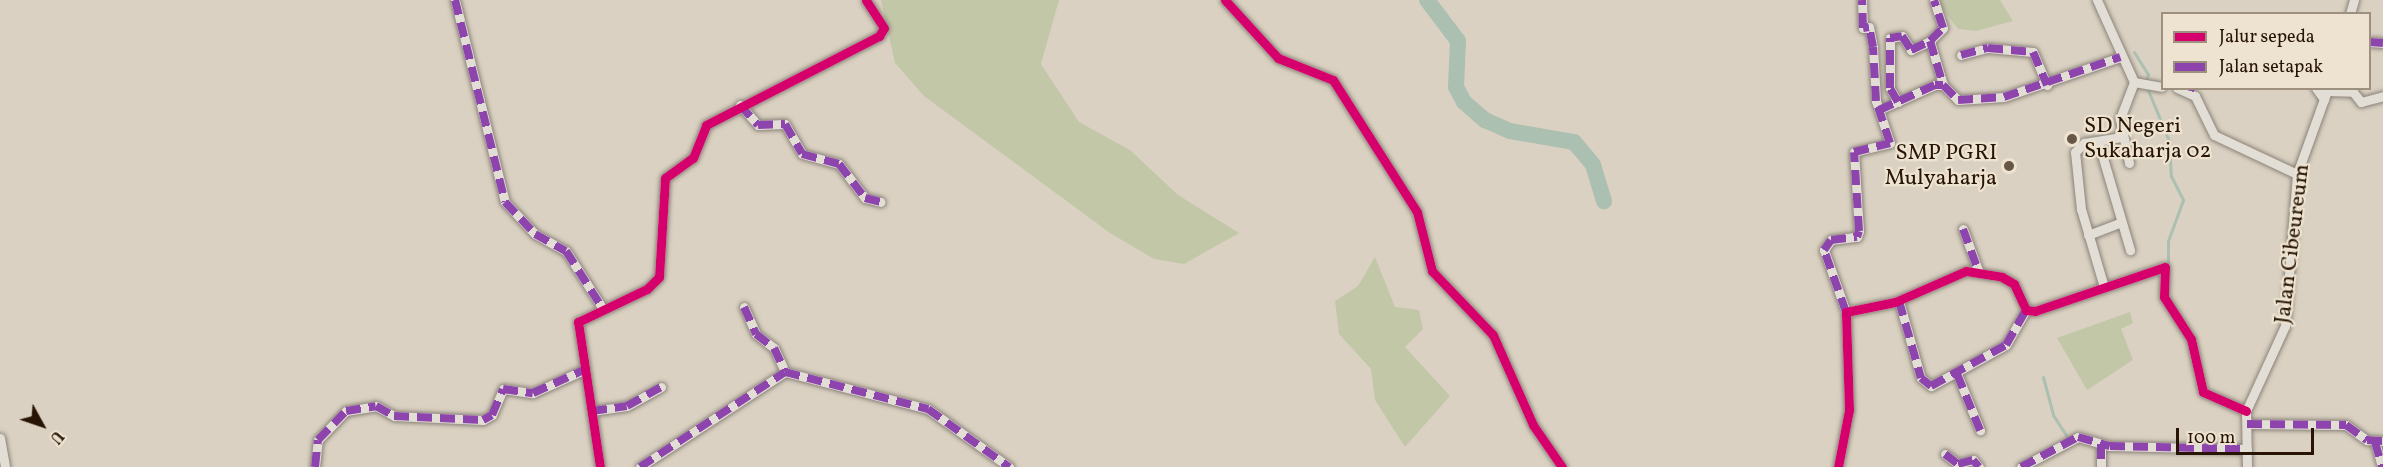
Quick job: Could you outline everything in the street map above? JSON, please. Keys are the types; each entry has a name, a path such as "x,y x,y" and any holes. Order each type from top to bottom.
{"street":[{"path":"455,0 505,202 535,234 566,251 603,309"},
{"path":"600,467 576,327 659,277 665,178 693,158 706,126 740,105 879,36 884,28 866,0"},
{"path":"1225,0 1278,58 1333,80 1417,212 1432,271 1493,335 1533,425 1562,467"},
{"path":"1838,467 1849,410 1846,312 1824,250 1831,240 1857,237 1853,156 1890,143 1879,110 1862,0"},
{"path":"1898,102 1890,87 1887,40 1902,36 1911,50 1930,41 1943,28 1934,0"},
{"path":"2097,0 2120,57 2134,82"},
{"path":"1930,41 1943,85 1958,100 2004,97 2047,85 2120,57"},
{"path":"1961,55 1988,48 2033,52 2047,85"},
{"path":"2134,82 2161,87"},
{"path":"2129,163 2120,118 2134,82"},
{"path":"1879,110 1943,85"},
{"path":"2190,90 2214,135 2297,174"},
{"path":"2327,93 2353,92 2361,102 2383,96"},
{"name":"Jalan Cibeureum","path":"2247,467 2246,411 2285,326 2297,174 2327,93"},
{"path":"740,105 758,125 789,126 802,154 839,164 865,198 881,202"},
{"path":"2104,287 2088,235 2075,152 2079,145 2122,137"},
{"path":"2098,141 2119,223 2130,250"},
{"path":"2088,235 2119,223"},
{"path":"1963,229 1978,270"},
{"path":"1899,301 1925,384 1957,374 2011,340 2026,310 2165,267 2164,297 2191,339 2203,392 2246,411"},
{"path":"1846,312 1899,301 1978,270 2014,284 2026,310"},
{"path":"744,307 756,334 774,348 786,372"},
{"path":"315,467 318,440 346,411 376,406 394,417 483,420 492,415 503,389 533,393 584,370"},
{"path":"640,467 773,375 786,372 928,410 1009,467"},
{"path":"1957,374 1980,430"},
{"path":"592,411 627,406 661,387"},
{"path":"2247,424 2346,425 2379,441 2382,467"},
{"path":"0,438 5,467"},
{"path":"2021,467 2046,459 2074,438 2101,444 2247,449"},
{"path":"2101,444 2102,467"},
{"path":"1946,454 1960,464 1973,460 1978,467"}],"green space":[{"path":"881,0 1059,0 1041,64 1079,122 1130,150 1178,195 1239,233 1184,264 1154,259 1110,233 924,96 895,63"},
{"path":"1936,0 2000,0 2013,21 1976,31 1958,29"},
{"path":"1375,257 1395,307 1419,310 1423,329 1405,347 1450,396 1405,447 1375,400 1371,369 1339,334 1335,301 1358,286"},
{"path":"2130,312 2133,323 2121,329 2133,360 2087,390 2057,338"}],"waterway":[{"path":"1427,0 1458,41 1456,87 1464,102 1485,120 1510,131 1574,142 1593,165 1604,201"},
{"path":"2134,52 2148,74 2146,82"},
{"path":"2148,90 2169,141 2171,176 2183,200 2168,241 2168,288"},
{"path":"2043,377 2053,415 2068,438"}],"marked path":[{"path":"455,0 505,202 535,234 566,251 603,309"},
{"path":"1846,312 1824,250 1831,240 1857,237 1859,231 1854,152 1890,143 1876,101 1873,47 1869,27 1863,28 1862,0"},
{"path":"1930,41 1943,28 1934,0"},
{"path":"1898,102 1890,88 1890,38 1902,36 1911,50 1930,41 1943,85"},
{"path":"2371,42 2383,43"},
{"path":"1961,55 1988,48 2033,52 2047,85"},
{"path":"1879,110 1935,85 1943,85 1958,100 2004,97 2120,57"},
{"path":"740,105 758,125 785,124 802,154 839,164 865,198 881,202"},
{"path":"1963,229 1978,270"},
{"path":"1899,301 1921,378 1931,386 2006,345 2026,310"},
{"path":"744,307 756,334 774,348 785,372"},
{"path":"315,467 318,440 346,411 376,406 394,416 483,420 492,415 503,389 533,393 584,370"},
{"path":"640,467 785,372 928,409 1009,467"},
{"path":"1957,374 1980,430"},
{"path":"592,411 627,406 661,387"},
{"path":"2247,424 2346,425 2367,440 2383,441"},
{"path":"2021,467 2078,437 2110,446 2247,449"},
{"path":"2375,442 2382,467"},
{"path":"2101,444 2101,467"},
{"path":"1945,454 1958,464 1973,460 1979,467"}],"cycle path":[{"path":"600,467 578,322 647,289 659,277 665,178 693,158 706,125 879,36 884,28 866,0"},
{"path":"1225,0 1278,58 1333,80 1417,212 1432,271 1493,335 1533,425 1562,467"},
{"path":"1838,467 1849,410 1846,312 1895,302 1966,271 2002,277 2014,284 2026,310 2035,311 2165,267 2164,297 2191,339 2203,392 2246,411"}],"place":[{"name":"SD Negeri Sukaharja 02","path":"2072,139"},
{"name":"SMP PGRI Mulyaharja","path":"2009,166"}]}
